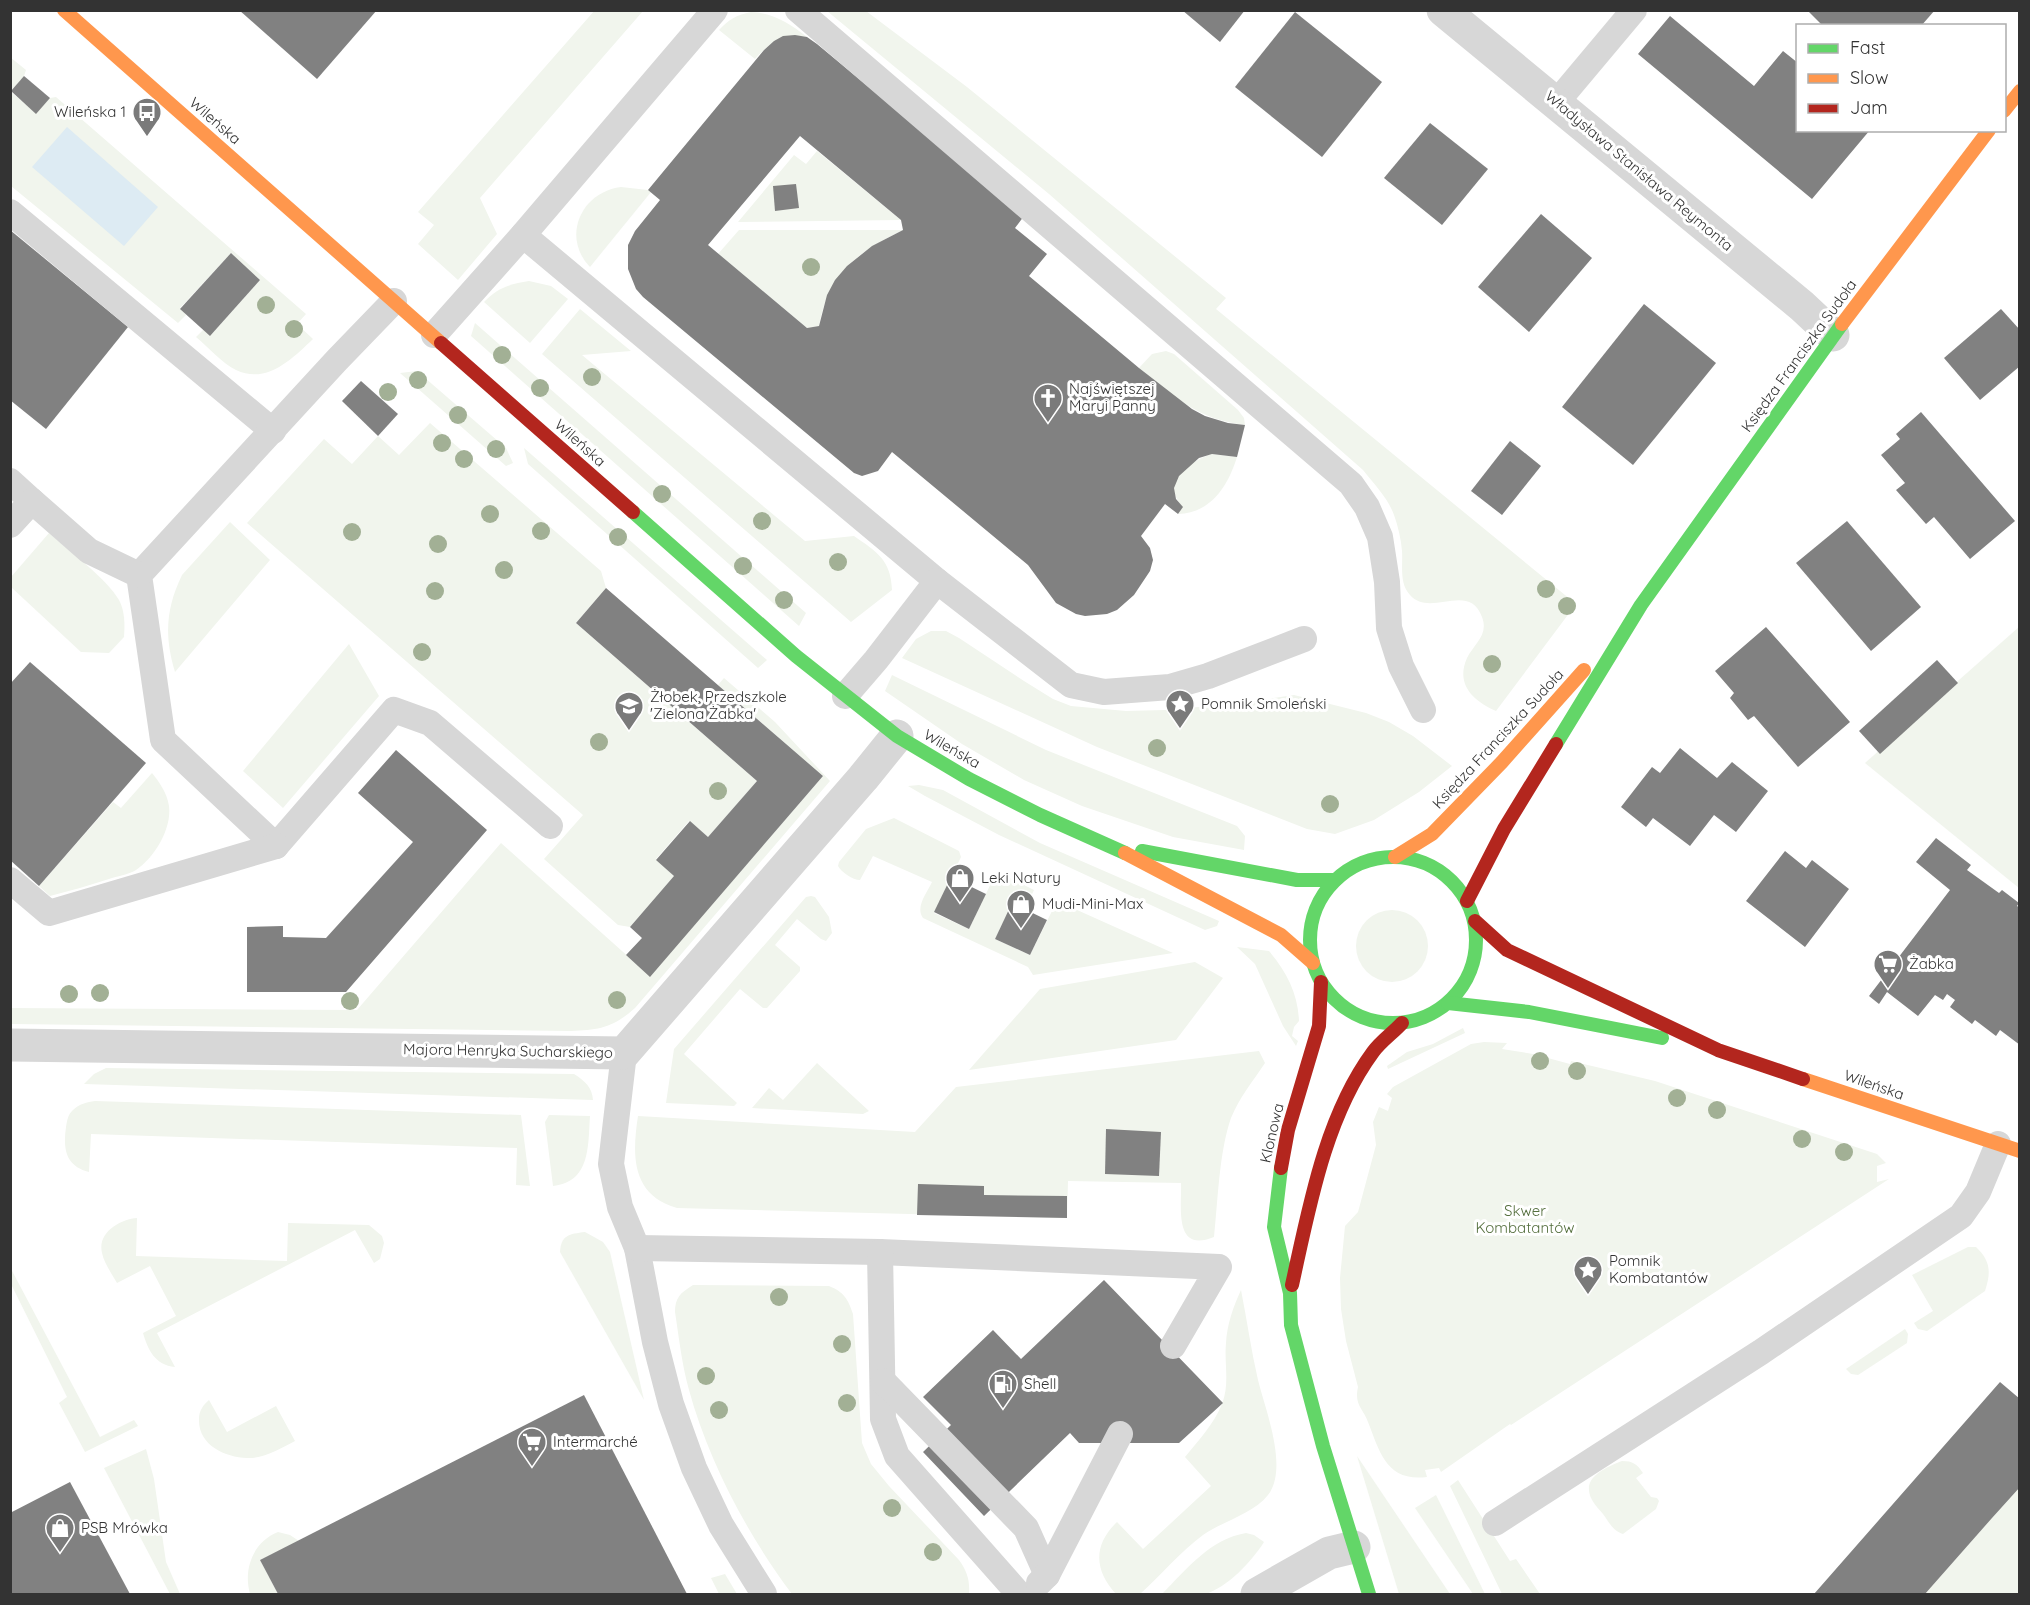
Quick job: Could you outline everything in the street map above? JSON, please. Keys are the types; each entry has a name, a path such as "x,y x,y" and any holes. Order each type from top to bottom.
{"street":[{"name":"Wileńska","path":"64,10 845,696 897,736 969,779 1040,815 1111,846 1281,935 1313,963"},
{"name":"Władysława Stanisława Reymonta","path":"1443,10 1802,306 1833,335"},
{"path":"2006,108 2019,91"},
{"name":"Księdza Franciszka Sudoła","path":"1467,901 1504,829 1641,605 1833,335 1987,132"},
{"name":"Księdza Franciszka Sudoła","path":"1395,857 1432,834 1469,797 1641,605"},
{"name":"Majora Henryka Sucharskiego","path":"10,1045 624,1053 897,736"},
{"name":"Wileńska","path":"1111,846 1297,880 1335,880"},
{"path":"1395,857 1417,860 1437,869 1454,883 1467,901 1475,921 1477,943 1473,966 1463,986 1448,1003 1427,1017 1402,1023 1378,1022 1356,1015 1336,1000 1321,982 1313,963 1310,941 1313,918 1321,898 1335,880 1353,867 1373,859 1395,857"},
{"name":"Wileńska","path":"1475,921 1507,950 1718,1050 2009,1148"},
{"name":"Klonowa","path":"1321,982 1319,1026 1288,1130 1280,1171 1274,1227 1290,1293 1292,1325 1302,1367 1323,1446 1369,1594"},
{"name":"Wileńska","path":"1448,1003 1491,1005 1535,1012 1718,1050"},
{"name":"Klonowa","path":"1290,1293 1322,1161 1349,1094 1371,1054 1402,1023"},
{"path":"1257,1594 1329,1553 1354,1547"}],"lane":[{"path":"434,335 523,235 714,10"},
{"path":"798,10 1352,484 1367,507 1380,537 1387,582 1389,628 1401,666 1423,710"},
{"path":"1556,103 1634,10"},
{"path":"10,213 273,431"},
{"path":"523,235 937,581 1071,685 1104,692 1170,687 1208,676 1304,639"},
{"path":"139,575 394,301"},
{"path":"10,481 89,551 139,575"},
{"path":"10,525 32,501"},
{"path":"139,575 163,740 276,846"},
{"path":"845,696 937,581"},
{"path":"10,880 49,913 276,846 394,710 430,723 550,826"},
{"path":"624,1053 611,1164 620,1207 637,1248 655,1342 670,1404 694,1468 721,1525 764,1594"},
{"path":"1495,1523 1761,1352 1961,1216 2009,1148"},
{"path":"637,1248 880,1252 1219,1268 1173,1346"},
{"path":"880,1252 883,1419 897,1456 1019,1594"},
{"path":"883,1381 1026,1528 1047,1575"},
{"path":"1028,1594 1047,1575 1120,1434"}],"green space":[{"path":"595,10 643,11 480,198 497,234 458,280 418,244 434,225 418,212"},
{"path":"827,11 866,11 967,87 1226,298 1216,309 1576,604 1496,711 1474,697 1465,684 1463,676 1467,658 1484,629 1482,617 1476,607 1468,602 1459,600 1428,603 1418,601 1410,595 1403,580 1402,546 1394,515 1384,497 1363,470 1049,194"},
{"path":"751,12 766,14 780,20 807,37 784,37 772,43 755,59 719,30 733,18"},
{"path":"10,57 26,70 11,92 36,113 50,98 56,97 306,314 297,324 313,339 288,361 269,372 247,374 236,370 221,360 196,337 203,330 211,335 260,280 231,253 180,308 186,315 178,323 11,186"},
{"path":"817,151 901,220 738,222 794,155 806,164"},
{"path":"621,187 651,192 590,267 581,255 577,243 580,218 595,197"},
{"path":"739,230 903,230 871,247 847,267 830,292 819,326 807,328 718,254"},
{"path":"529,281 551,286 568,299 530,343 484,302 504,287"},
{"path":"580,309 631,351 582,355 805,541 854,536 870,547 886,564 892,590 851,622 542,354"},
{"path":"475,323 806,613 799,626 471,336"},
{"path":"1166,351 1174,354 1238,410 1244,418 1245,425 1213,418 1200,412 1176,397 1139,368 1152,354"},
{"path":"417,371 506,448 513,463 506,466 400,373"},
{"name":"Żłobek, Przedszkole 'Zielona Żabka'","path":"430,423 601,571 606,588 576,623 757,781 708,837 689,821 656,859 674,876 630,927 618,925 544,859 583,815 247,523 324,439 352,464 378,436 399,455"},
{"path":"524,448 767,660 758,668 528,464"},
{"path":"1212,454 1237,457 1229,478 1209,503 1200,509 1178,514 1182,507 1174,489 1178,477 1194,462"},
{"path":"230,522 270,560 175,672 169,646 168,622 177,587 182,575"},
{"path":"49,533 97,574 119,600 124,618 124,637 109,653 81,652 11,587 11,577"},
{"path":"2019,627 2019,888 1865,763"},
{"path":"931,631 946,631 1053,699 1071,706 1126,711 1165,710 1294,695 1366,713 1389,722 1413,736 1452,766 1419,792 1374,820 1335,834 1307,829 1097,747 902,658 916,639"},
{"path":"349,644 379,696 283,808 243,771"},
{"path":"892,675 1046,750 1237,826 1245,836 1244,850 1173,837 1082,806 1024,780 962,744 885,691"},
{"path":"724,678 775,722 830,781 635,1008 613,1023 590,1030 571,1031 11,1024 11,1008 357,1010 501,843 650,976 823,776 718,685"},
{"path":"152,773 167,797 169,815 165,833 155,851 143,865 130,873 50,896 39,886 113,802 121,808"},
{"path":"919,785 943,790 1040,843 1219,921 1217,926 1205,930 999,835 908,786"},
{"path":"894,818 959,851 961,857 934,913 969,929 995,875 1000,873 1034,890 1025,909 1012,904 995,939 1030,955 1057,901 1173,953 1033,975 1028,967 923,918 921,905 932,882 873,856 860,880 844,873 838,866 839,862 866,829"},
{"path":"806,897 815,897 829,917 832,933 826,941 797,919 775,945 800,967 800,971 767,1008 763,1008 740,989 684,1054 737,1103 734,1106 666,1103 674,1049"},
{"path":"1392,910 1412,916 1422,926 1428,946 1422,966 1412,976 1392,982 1372,976 1362,966 1356,946 1362,926 1372,916"},
{"path":"1237,947 1269,951 1286,975 1294,993 1298,1011 1299,1021 1294,1027 1292,1036 1298,1041 1296,1046 1283,1026 1255,964"},
{"path":"1195,962 1223,978 1176,1040 969,1070 1040,989"},
{"path":"1463,1028 1465,1033 1388,1069 1387,1066 1407,1052 1433,1044"},
{"name":"Skwer Kombatantów","path":"1507,1043 1502,1049 1570,1064 1571,1061 1655,1081 1877,1154 1886,1163 1877,1166 1877,1182 1889,1179 1510,1424 1441,1472 1439,1468 1425,1470 1427,1477 1413,1477 1403,1475 1387,1463 1358,1402 1358,1387 1346,1341 1341,1309 1340,1278 1345,1226 1358,1212 1376,1145 1373,1122 1379,1107 1388,1111 1392,1098 1387,1094 1393,1087 1471,1044"},
{"path":"1259,1051 1265,1063 1238,1104 1227,1131 1221,1161 1214,1237 1201,1241 1192,1239 1182,1225 1181,1183 1068,1181 1067,1218 677,1208 662,1202 651,1194 638,1172 635,1145 638,1116 915,1132 956,1087"},
{"path":"817,1063 869,1111 863,1114 752,1108 769,1088 783,1100"},
{"path":"106,1068 574,1074 587,1085 593,1100 84,1084 94,1074"},
{"path":"95,1101 521,1115 530,1186 516,1185 517,1148 91,1134 89,1172 70,1161 67,1155 65,1135 67,1120 71,1112 80,1105"},
{"path":"549,1115 590,1116 587,1150 581,1170 565,1183 553,1186 545,1122"},
{"path":"137,1218 136,1256 287,1261 288,1223 369,1225 382,1236 384,1243 380,1259 374,1263 355,1230 157,1333 175,1367 162,1363 153,1356 143,1333 176,1316 150,1266 117,1283 102,1253 103,1239 112,1228 124,1221"},
{"path":"585,1232 603,1242 610,1252 644,1400 560,1252 562,1242 567,1236"},
{"path":"1968,1247 1976,1247 1987,1262 1989,1273 1985,1291 1927,1331 1918,1329 1914,1323 1933,1311 1912,1275"},
{"path":"10,1267 100,1437 134,1420 138,1426 85,1452 59,1403 67,1397 11,1284"},
{"path":"693,1285 829,1286 845,1297 853,1314 862,1443 871,1464 889,1486 959,1560 967,1576 969,1594 792,1594 760,1548 731,1496 697,1416 684,1371 675,1312 679,1296"},
{"path":"1241,1290 1258,1380 1276,1454 1274,1483 1262,1502 1203,1535 1140,1594 1116,1594 1104,1576 1099,1558 1100,1549 1109,1531 1117,1522 1143,1549 1211,1486 1185,1457 1210,1425 1222,1404 1226,1389 1228,1330"},
{"path":"1905,1329 1908,1334 1907,1343 1858,1375 1851,1374 1846,1369"},
{"path":"209,1400 227,1432 276,1406 295,1441 260,1457 239,1457 222,1452 208,1443 200,1428 200,1413"},
{"path":"146,1449 154,1479 166,1562 180,1594 170,1594 104,1468"},
{"path":"1357,1456 1450,1594 1399,1594"},
{"path":"1622,1461 1632,1462 1639,1467 1643,1473 1636,1478 1651,1497 1659,1501 1656,1509 1623,1534 1616,1531 1589,1493 1589,1485 1596,1475"},
{"path":"1458,1480 1510,1561 1516,1559 1540,1594 1502,1594 1450,1486"},
{"path":"2019,1487 2019,1594 1925,1594"},
{"path":"1436,1495 1485,1594 1473,1594 1415,1508"},
{"path":"278,1532 290,1535 299,1541 260,1560 278,1594 250,1594 248,1575 252,1557 262,1542"},
{"path":"1246,1533 1264,1542 1246,1565 1222,1586 1200,1595 1162,1594 1210,1548 1233,1536"},
{"path":"725,1574 737,1594 719,1594 711,1578"}],"shaded area":[{"path":"67,127 158,207 124,246 32,167"}],"building":[{"path":"239,10 377,10 317,79"},
{"path":"1182,10 1245,10 1220,42"},
{"path":"1807,10 1935,10 1923,24 1821,24"},
{"path":"1295,12 1382,82 1322,157 1235,87"},
{"path":"1670,16 1754,86 1783,51 1796,61 1796,132 1868,132 1812,199 1638,54"},
{"path":"783,36 807,37 817,44 1024,216 1015,228 1047,254 1029,276 1192,409 1205,416 1228,423 1245,425 1237,457 1212,454 1199,458 1179,476 1174,488 1176,499 1183,507 1178,514 1165,504 1141,536 1150,548 1153,560 1150,571 1134,595 1117,610 1107,614 1085,616 1076,614 1056,603 1028,565 892,452 878,471 862,476 854,473 636,289 628,269 628,245 635,231 660,200 648,190 764,50","holes":["800,136 901,220 903,230 872,246 847,266 835,280 827,295 819,326 807,328 708,245"]},
{"path":"24,76 50,98 36,114 11,91"},
{"path":"1430,123 1488,169 1442,225 1384,178"},
{"path":"796,184 799,208 775,211 773,186"},
{"path":"1541,214 1592,258 1529,332 1478,287"},
{"path":"10,230 128,327 46,429 10,400"},
{"path":"231,253 260,280 210,336 180,309"},
{"path":"1644,304 1716,363 1633,465 1562,407"},
{"path":"2001,309 2020,330 2020,366 1980,400 1944,358"},
{"path":"361,381 398,414 378,436 342,401"},
{"path":"1921,412 2015,521 1970,559 1934,517 1926,524 1896,490 1905,483 1881,455 1900,439 1896,434"},
{"path":"1510,441 1541,466 1502,515 1471,491"},
{"path":"1847,521 1921,607 1871,651 1796,563"},
{"path":"606,588 823,776 650,977 626,955 642,938 630,927 674,876 656,860 690,821 708,837 757,781 576,623"},
{"path":"1766,627 1850,722 1798,767 1754,716 1748,720 1730,698 1734,693 1715,671"},
{"path":"1937,660 1958,683 1880,754 1859,731"},
{"path":"30,662 146,763 39,886 10,860 10,684"},
{"path":"1680,748 1717,778 1732,762 1768,791 1736,832 1714,815 1690,846 1653,818 1646,827 1621,807 1652,767 1660,773"},
{"path":"396,750 487,830 346,992 247,992 247,927 283,926 283,937 326,938 413,842 358,793"},
{"path":"1936,838 1971,865 1967,870 1999,893 2002,890 2019,903 2017,906 2020,908 2020,1045 2000,1030 1996,1036 1975,1020 1972,1024 1950,1007 1955,1000 1947,994 1943,1000 1935,995 1918,1016 1887,992 1879,1004 1869,996 1950,890 1916,862"},
{"path":"1785,851 1806,868 1812,860 1849,889 1805,947 1746,901"},
{"name":"Leki Natury","path":"951,877 986,894 969,929 934,912"},
{"name":"Mudi-Mini-Max","path":"1012,903 1047,920 1030,955 995,939"},
{"path":"1106,1129 1161,1132 1159,1176 1105,1174"},
{"path":"918,1184 984,1186 984,1195 1067,1196 1067,1218 917,1215"},
{"path":"1104,1280 1223,1403 1179,1443 1079,1443 1070,1433 984,1516 923,1452 951,1425 923,1397 993,1330 1021,1359"},
{"path":"2000,1382 2020,1399 2020,1487 1925,1594 1814,1594"},
{"name":"Intermarché","path":"584,1395 687,1594 278,1594 260,1560"},
{"name":"PSB Mrówka","path":"70,1482 130,1594 10,1594 10,1513"}],"traffic: fast":[{"path":"1556,744 1641,605 1842,324"},
{"path":"633,512 796,656 897,736 969,779 1040,815 1125,853"},
{"path":"1142,851 1297,880 1335,880"},
{"path":"1393,857 1425,863 1452,881 1470,908 1476,940 1470,972 1452,999 1425,1017 1393,1023 1361,1017 1334,999 1316,972 1310,940 1316,908 1334,881 1361,863 1393,857"},
{"path":"1448,1003 1529,1012 1662,1038"},
{"path":"1281,1168 1274,1227 1290,1293 1291,1325 1323,1446 1369,1594"}],"traffic: slow":[{"path":"64,10 441,343"},
{"path":"2006,108 2020,91"},
{"path":"1842,324 1987,132"},
{"path":"1395,857 1432,834 1502,762 1584,670"},
{"path":"1125,853 1281,935 1313,963"},
{"path":"1803,1079 2020,1151"}],"traffic: jam":[{"path":"441,343 633,512"},
{"path":"1467,901 1504,829 1556,744"},
{"path":"1475,921 1507,950 1718,1050 1803,1079"},
{"path":"1281,1168 1288,1130 1319,1026 1321,982"},
{"path":"1292,1285 1312,1195 1342,1105 1373,1052 1402,1023"}],"place":[{"name":"Wileńska 1","path":"147,138"},
{"name":"Najświętszej Maryi Panny","path":"1048,424"},
{"name":"Pomnik Smoleński","path":"1180,730"},
{"name":"Żłobek, Przedszkole 'Zielona Żabka'","path":"629,732"},
{"name":"Leki Natury","path":"960,904"},
{"name":"Mudi-Mini-Max","path":"1021,930"},
{"name":"Żabka","path":"1888,990"},
{"name":"Pomnik Kombatantów","path":"1588,1296"},
{"name":"Shell","path":"1003,1410"},
{"name":"Intermarché","path":"532,1468"},
{"name":"PSB Mrówka","path":"60,1554"}]}
